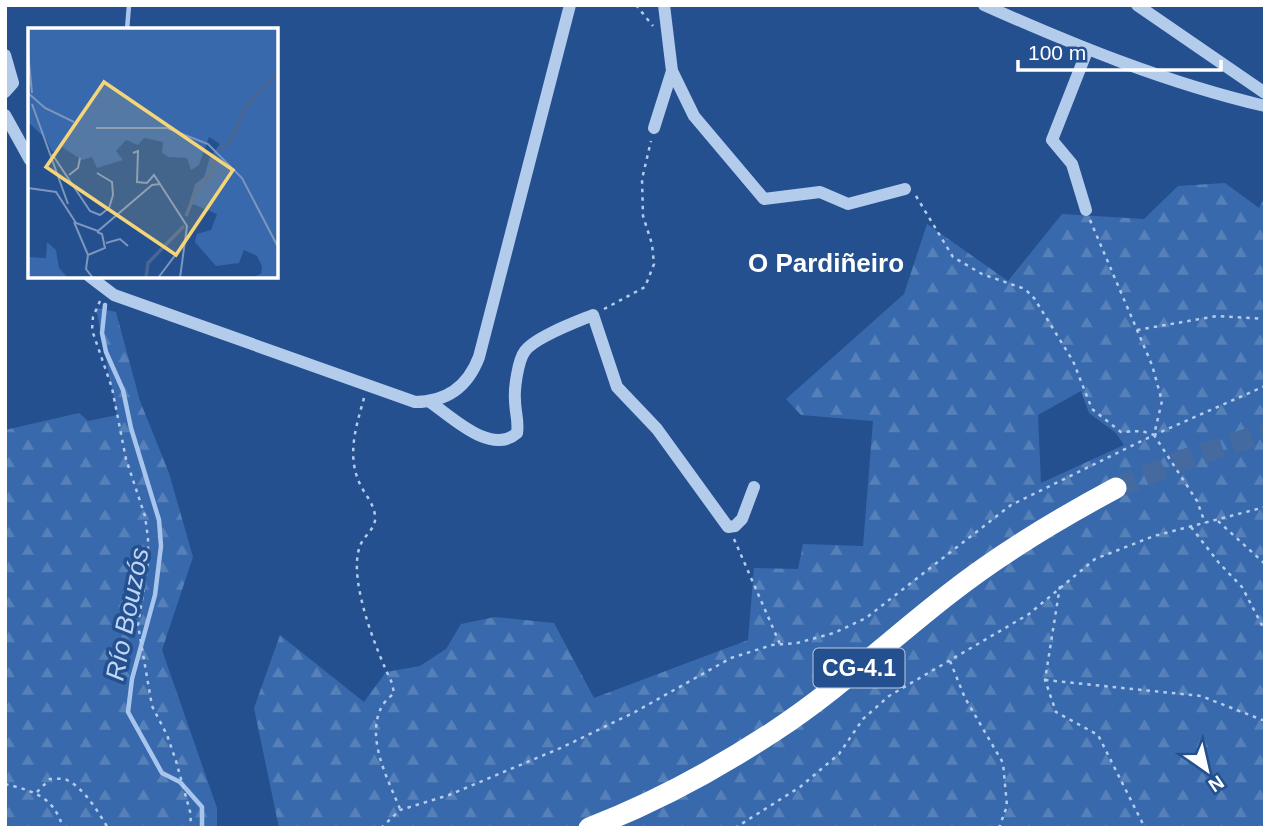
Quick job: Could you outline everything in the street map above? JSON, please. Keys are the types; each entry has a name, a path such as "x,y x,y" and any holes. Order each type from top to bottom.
{"highway":[{"name":"CG-4.1","path":"589,828 650,803 709,772 775,731 869,660 951,592 1059,519 1116,488"}],"street":[{"path":"92,278 114,295 415,402 430,402 456,391 466,381 479,357 570,5"},
{"path":"664,5 672,71 694,116 764,199 820,192 848,204 905,189"},
{"path":"984,5 1087,51 1219,95 1265,106"},
{"path":"1137,5 1265,93"},
{"path":"1086,210 1072,163 1052,140 1087,51"},
{"path":"5,55 13,83 5,92"},
{"path":"654,128 672,71"},
{"path":"5,114 28,156"},
{"path":"430,402 479,436 497,440 510,439 517,433 519,419 515,383 525,352 546,336 593,315 617,387 657,429 728,527 735,526 742,519 754,487"}],"path":[{"path":"593,315 645,287 654,264 652,244 643,215 642,179 654,128"},
{"path":"905,189 914,190 918,203 953,257 982,274 1025,289 1034,298 1073,361 1092,409 1121,432 1142,430 1154,435 1197,501 1205,523"},
{"path":"1086,210 1152,365 1162,401 1154,435"},
{"path":"107,290 93,317 92,330 112,388 126,459 145,516 148,562 138,625 152,706 167,735 176,761 191,815 190,828"},
{"path":"1137,330 1217,316 1265,319"},
{"path":"368,385 355,429 352,457 359,482 375,513 376,523 359,549 358,572 365,616 394,693 382,705 376,728 378,750 400,810"},
{"path":"381,828 400,810 449,795 563,747 635,712 731,658 834,633 866,618 1012,505 1154,435 1265,386"},
{"path":"735,828 800,787 839,754 863,719 889,696 1029,614 1095,559 1154,536 1264,508"},
{"path":"1217,520 1265,564"},
{"path":"728,527 780,644"},
{"path":"1191,527 1242,587 1265,631"},
{"path":"1060,586 1045,680 1056,712 1097,735 1145,828"},
{"path":"950,661 965,698 1003,763 1007,806 999,828"},
{"path":"1045,680 1200,696 1265,721"},
{"path":"37,792 50,779 66,779 98,811 108,828"},
{"path":"5,784 37,792 53,808 64,828"}],"green space":[{"path":"1225,183 1259,208 1265,197 1265,828 279,828 254,708 280,635 364,702 386,672 420,666 446,649 461,624 495,617 554,623 594,698 748,640 754,568 798,569 803,544 863,546 873,421 801,415 786,399 904,294 927,224 1008,281 1062,214 1144,219 1178,186","holes":["1081,391 1089,413 1116,433 1124,445 1041,483 1038,415"]},
{"path":"96,308 116,312 140,401 169,473 193,557 162,650 217,808 217,828 5,828 5,430 79,413 88,421 117,415"}],"waterway":[{"name":"Río Bouzós","path":"127,28 129,5"},
{"name":"Río Bouzós","path":"105,305 102,333 106,352 123,390 131,428 159,520 161,546 155,595 132,679 128,712 162,773 180,782 202,807 202,828"}],"tunnel":[{"path":"1116,488 1186,459 1265,433"}],"district":[{"name":"O Pardiñeiro","path":"826,263"}]}
